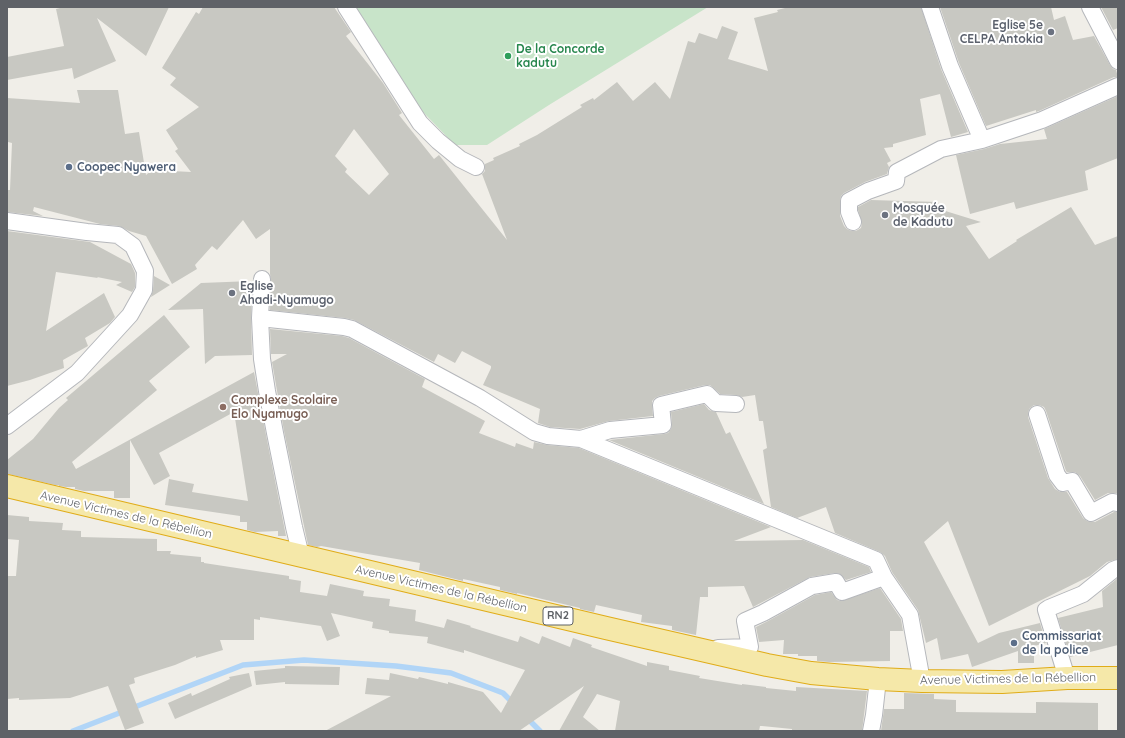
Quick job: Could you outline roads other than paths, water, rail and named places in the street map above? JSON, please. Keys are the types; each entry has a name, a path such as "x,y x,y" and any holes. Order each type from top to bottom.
{"highway":[{"name":"Avenue Victimes de la Rébellion","path":"7,486 698,649 767,665 811,673 922,681 1002,682 1067,678 1118,678"}],"street":[{"path":"346,7 420,123 438,141 460,159 476,167"},
{"path":"930,7 950,66 982,140"},
{"path":"1090,7 1118,61"},
{"path":"853,222 849,212 849,201 868,191 896,181 897,172 941,149 982,140 1042,120 1118,86"},
{"path":"7,220 118,235 133,246 145,271 144,290 130,315 76,373 7,426"},
{"path":"262,279 260,318 262,359 267,391 301,556"},
{"path":"260,318 352,329 480,398 534,432 548,436 581,439 876,560 884,577 910,615 922,681"},
{"path":"581,439 610,430 662,424 661,405 707,394 716,403 736,404"},
{"path":"1037,414 1057,475 1063,483 1072,481 1091,512 1112,502 1118,503"},
{"path":"1067,678 1046,610 1083,594 1113,570 1118,568"},
{"path":"698,649 750,647 745,621 763,613 812,586 836,582 842,592 884,577"},
{"path":"871,731 878,679"}],"waterway":[{"path":"73,731 243,665 304,660 396,666 451,673 503,693 513,703"},
{"path":"527,718 540,731"}],"place":[{"name":"Eglise 5e CELPA Antokia","path":"1051,32"},
{"name":"De la Concorde kadutu","path":"508,56"},
{"name":"Coopec Nyawera","path":"69,167"},
{"name":"Mosquée de Kadutu","path":"885,215"},
{"name":"Eglise Ahadi-Nyamugo","path":"232,293"},
{"name":"Complexe Scolaire Elo Nyamugo","path":"223,407"},
{"name":"Commissariat de la police","path":"1014,643"}]}
